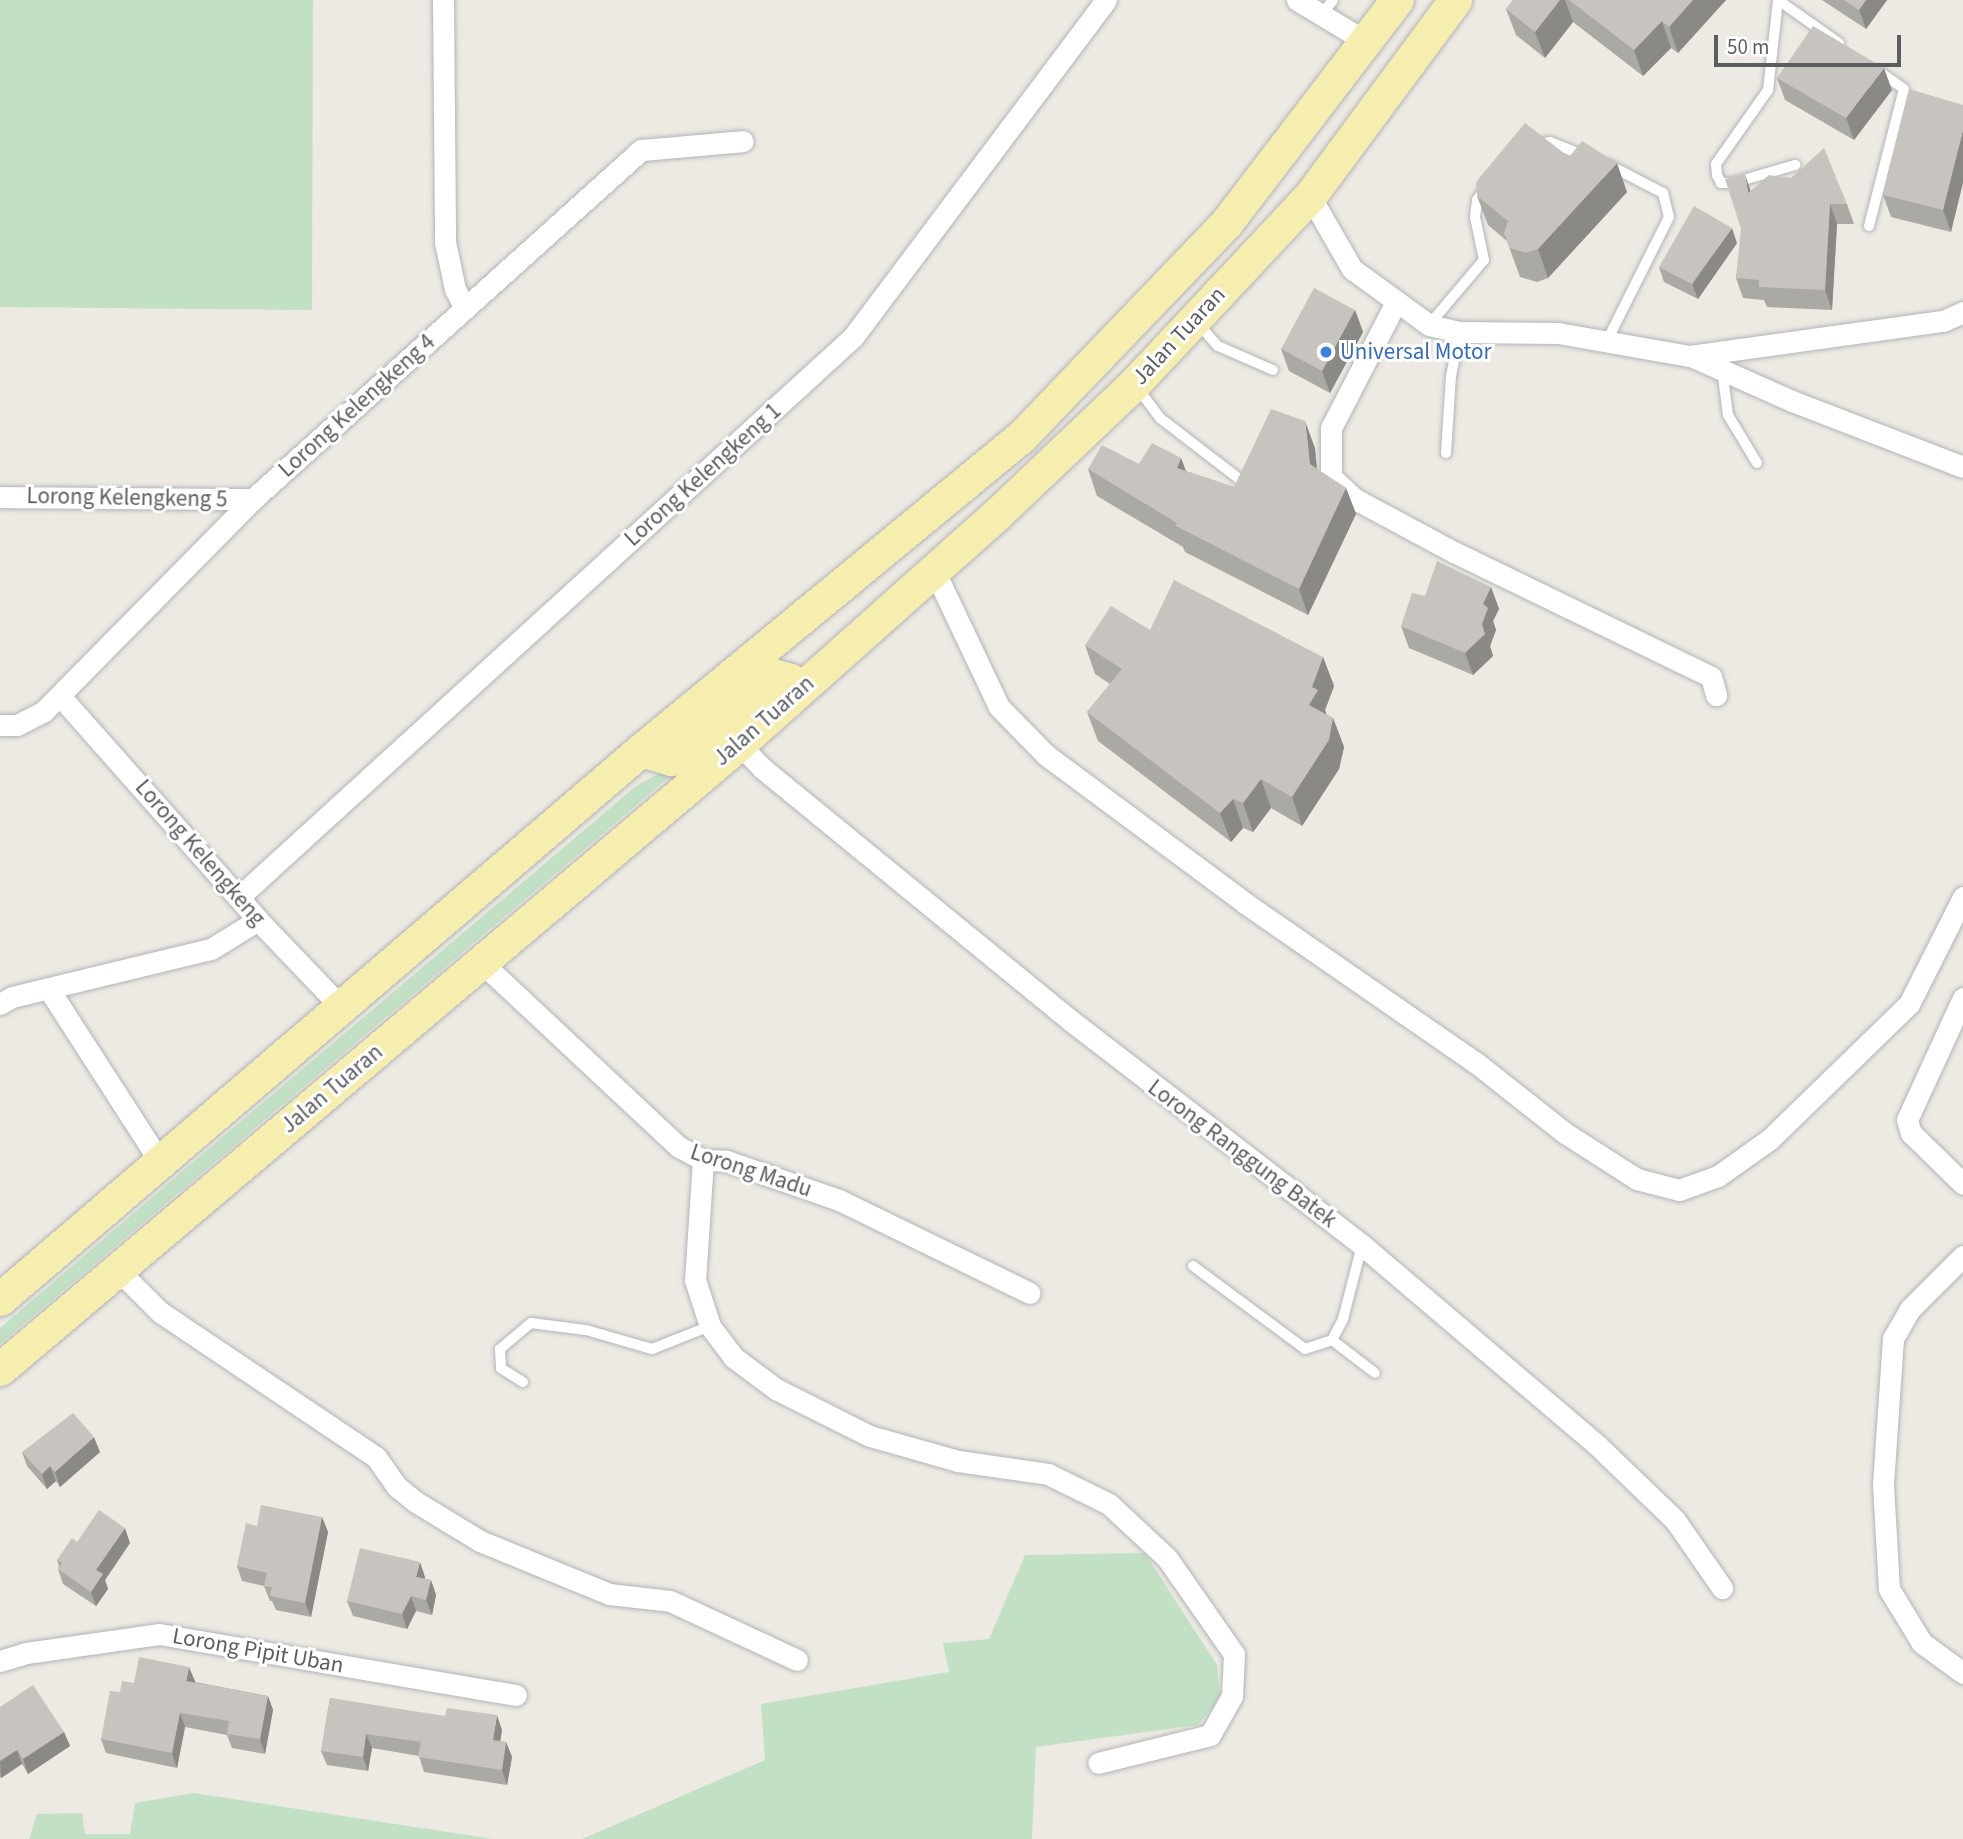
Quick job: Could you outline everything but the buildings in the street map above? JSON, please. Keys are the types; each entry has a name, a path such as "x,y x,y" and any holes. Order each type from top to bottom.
{"main road":[{"name":"Jalan Tuaran","path":"0,1298 641,750 1058,401 1227,222 1397,0"},
{"name":"Jalan Tuaran","path":"0,1369 739,744 1134,384 1310,196 1455,0"},
{"path":"641,750 671,759 774,675 790,680 793,687 787,702"}],"street":[{"path":"443,0 445,242 465,309"},
{"name":"Lorong Kelengkeng 1","path":"240,896 853,337 1106,0"},
{"path":"1297,0 1327,7 1367,42"},
{"name":"Lorong Kelengkeng 4","path":"0,725 17,725 60,696 253,499 641,150 743,141"},
{"path":"1310,196 1352,269 1395,304 1429,325 1460,332 1608,339 1690,356 1963,467"},
{"path":"1395,304 1331,428 1331,477 1355,499 1443,546 1711,677 1716,695"},
{"path":"1690,356 1943,321 1963,312"},
{"name":"Lorong Kelengkeng 5","path":"0,497 253,499"},
{"path":"933,568 999,708 1046,755 1245,903 1475,1062 1565,1133 1637,1179 1679,1190 1718,1176 1770,1139 1909,1004 1963,897"},
{"name":"Lorong Kelengkeng","path":"60,696 240,896 258,920 341,1008"},
{"name":"Lorong Ranggung Batek","path":"739,744 762,768 1080,1029 1362,1245 1597,1445 1675,1520 1722,1588"},
{"path":"0,1004 48,988 211,949 258,920"},
{"name":"Lorong Madu","path":"481,962 679,1147 703,1160 727,1161 839,1200 1030,1293"},
{"path":"48,988 160,1163"},
{"path":"1963,998 1907,1120 1911,1133 1963,1184"},
{"path":"703,1160 695,1280 710,1326 733,1357 776,1389 870,1436 958,1461 1048,1474 1109,1504 1167,1558 1234,1654 1232,1696 1210,1735 1098,1763"},
{"path":"1963,1256 1910,1310 1893,1338 1883,1485 1889,1589 1922,1643 1963,1673"},
{"path":"118,1270 160,1312 376,1457 397,1486 416,1502 480,1541 609,1594 670,1601 797,1660"},
{"name":"Lorong Pipit Uban","path":"0,1661 26,1653 159,1634 516,1695"}],"lane":[{"path":"1795,164 1733,183 1721,183 1717,175 1716,164 1768,90 1778,0 1852,52"},
{"path":"1863,60 1905,89 1869,226"},
{"path":"1521,150 1550,142 1625,172 1664,193 1669,216 1608,339"},
{"path":"1429,325 1485,260 1477,200 1494,178"},
{"path":"1194,319 1218,346 1273,370"},
{"path":"1446,453 1451,376 1460,332"},
{"path":"1722,369 1728,415 1757,463"},
{"path":"1134,384 1160,418 1243,482"},
{"path":"1193,1266 1305,1349 1332,1340 1343,1319 1362,1245"},
{"path":"523,1382 501,1368 500,1349 531,1323 586,1330 652,1349 710,1326"},
{"path":"1332,1340 1375,1373"}],"green space":[{"path":"0,0 313,0 312,310 0,307"},
{"path":"766,693 0,1344 0,1328 193,1162 636,786 669,768"},
{"path":"1145,1553 1217,1665 1220,1698 1198,1725 1036,1747 1032,1839 582,1839 765,1760 761,1704 949,1672 943,1643 989,1639 1025,1555"},
{"path":"194,1793 493,1839 29,1839 37,1814 82,1813 85,1834 130,1834 135,1803"}],"place":[{"name":"Universal Motor","path":"1326,352"}]}
